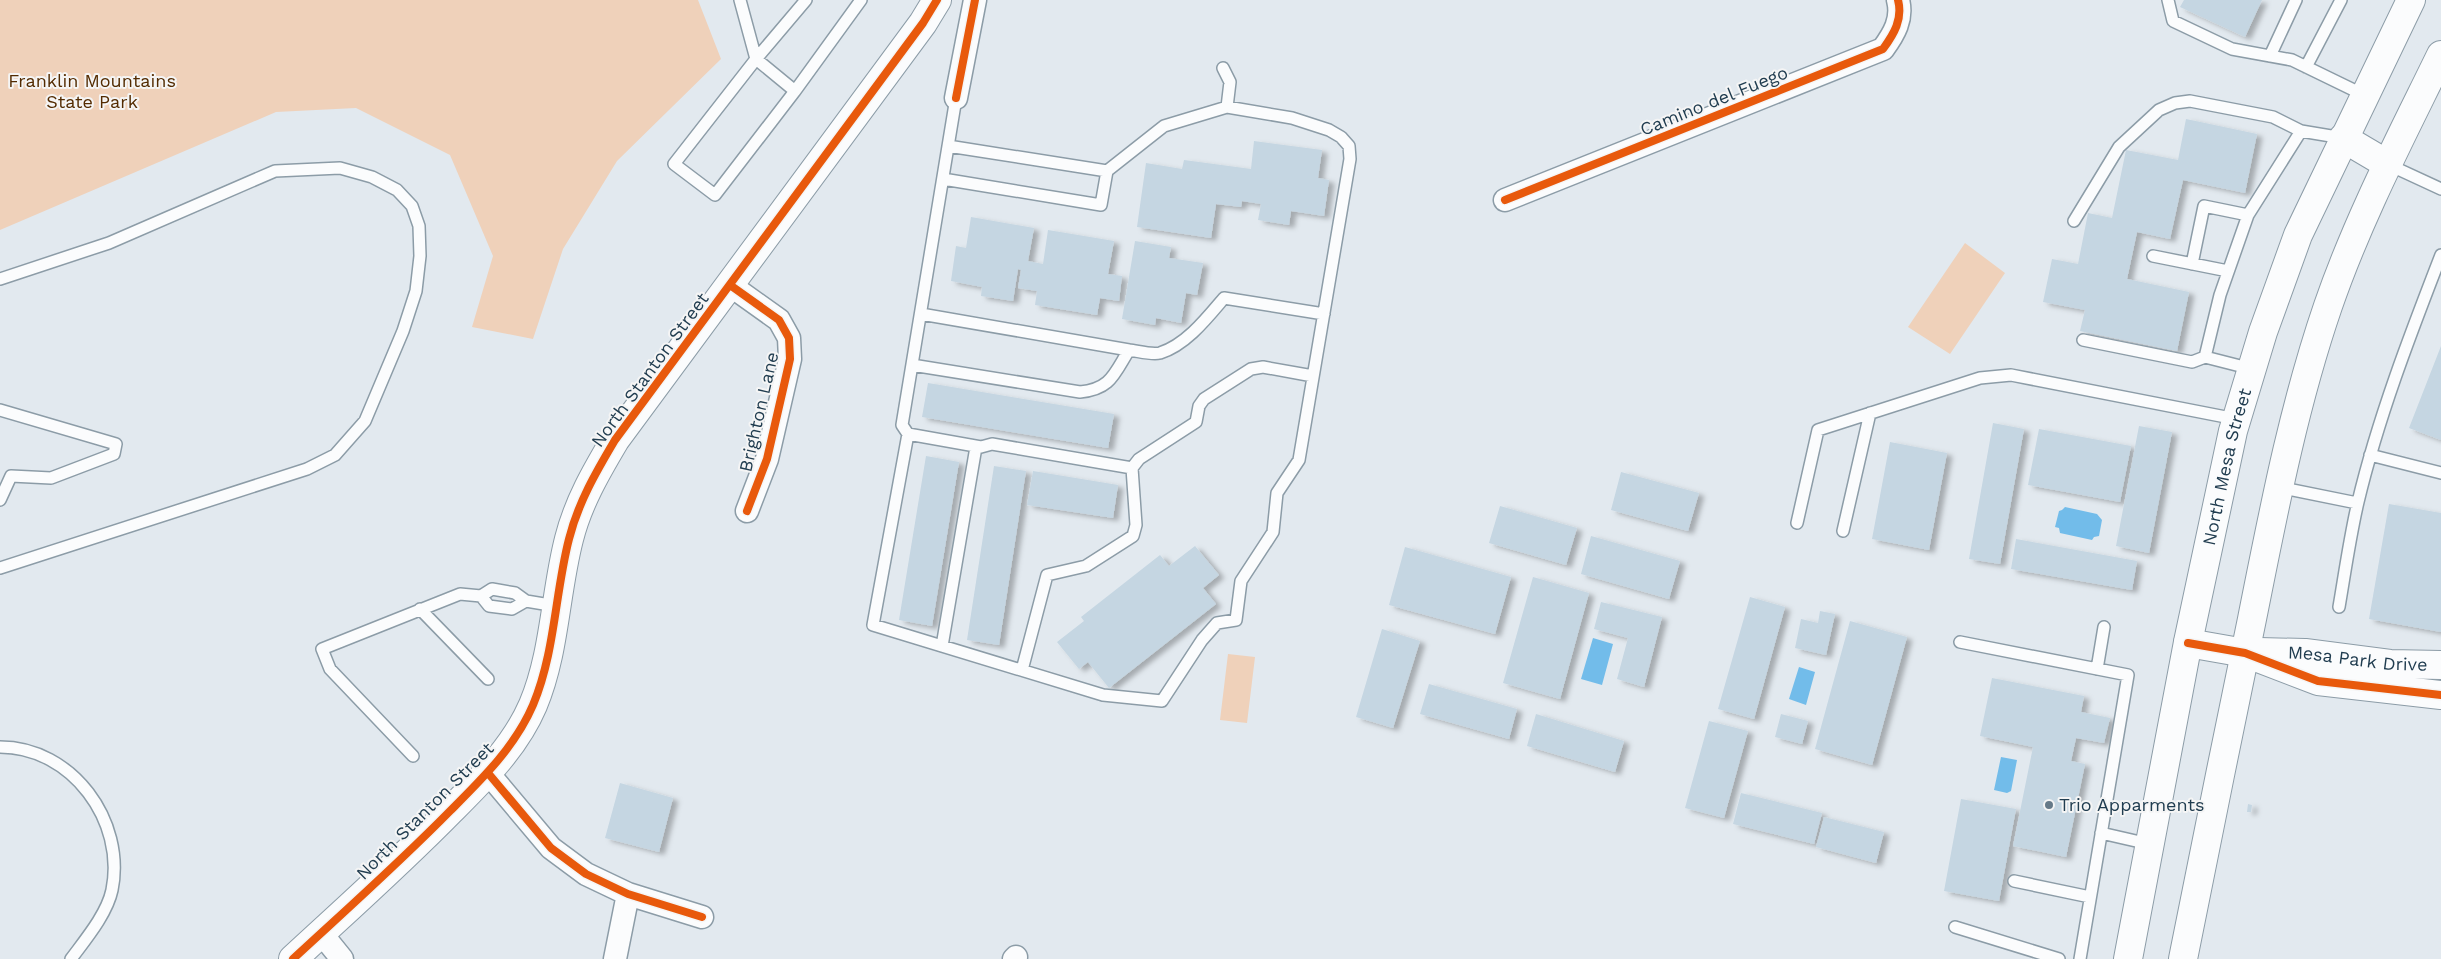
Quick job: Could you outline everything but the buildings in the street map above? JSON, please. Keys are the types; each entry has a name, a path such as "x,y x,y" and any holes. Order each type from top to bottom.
{"main road":[{"name":"North Stanton Street","path":"293,959 428,834 488,773 514,741 533,705 547,661 569,539 592,478 615,440 923,23 937,0"},
{"name":"North Mesa Street","path":"2128,959 2188,644 2236,419 2298,235 2411,0"},
{"path":"2183,959 2278,487 2304,383 2328,306 2348,253 2387,164 2441,55"},
{"path":"2343,138 2387,164"},
{"name":"Mesa Park Drive","path":"2188,644 2245,654 2318,680 2441,694"},
{"name":"Mesa Park Drive","path":"2245,654 2275,651 2390,664 2441,665"}],"street":[{"path":"956,98 975,0"},
{"name":"Camino del Fuego","path":"1505,200 1883,49 1897,30 1900,6 1898,0"},
{"name":"Brighton Lane","path":"730,285 780,320 788,338 790,352 767,459 747,511"},
{"path":"488,773 552,848 586,874 628,894 702,917"},
{"path":"615,959 628,894"},
{"path":"321,934 342,959"}],"lane":[{"path":"740,0 756,59 795,91"},
{"path":"806,0 756,59 674,164 715,195 795,91 861,0"},
{"path":"2168,0 2173,21 2232,49 2292,60 2364,95"},
{"path":"2270,56 2296,0"},
{"path":"2306,67 2341,0"},
{"path":"1223,68 1230,82 1226,108"},
{"path":"943,179 1100,205 1107,171 1164,126 1226,108 1292,118 1310,123 1330,130 1341,137 1349,146 1350,159 1299,460 1277,493 1273,532 1241,581 1236,620 1217,623 1202,640 1162,702 1103,695 873,625 908,434 902,425 956,98"},
{"path":"2074,222 2119,147 2159,110 2175,102 2190,101 2273,117 2302,132 2343,138"},
{"path":"2205,357 2220,295 2248,215 2302,132"},
{"path":"948,146 1107,171"},
{"path":"2387,164 2441,190"},
{"path":"0,279 109,243 275,172 340,168 372,177 397,190 412,206 419,226 420,256 416,291 403,331 365,421 335,455 307,469 0,568"},
{"path":"2192,264 2204,206 2248,215"},
{"path":"2339,607 2357,503 2370,455 2419,310 2441,255"},
{"path":"2153,256 2228,271"},
{"path":"920,314 1158,354 1176,345 1192,332 1224,298 1324,314"},
{"path":"2084,340 2192,362 2205,357 2252,369"},
{"path":"912,365 1080,392 1096,391 1109,383 1129,350"},
{"path":"1022,670 1047,575 1086,566 1133,536 1136,525 1132,468 1139,459 1196,422 1199,406 1204,399 1251,369 1262,367 1314,376"},
{"path":"1797,523 1818,430 1980,378 2011,375 2236,419"},
{"path":"0,410 116,444 114,454 51,478 11,476 0,470"},
{"path":"1843,531 1870,413"},
{"path":"908,434 976,447 992,444 1132,468"},
{"path":"942,646 976,447"},
{"path":"2370,455 2441,474"},
{"path":"0,500 11,476"},
{"path":"2278,487 2357,503"},
{"path":"413,756 330,669 322,649 460,594 480,596 492,589 515,593 526,601 556,606"},
{"path":"480,596 489,606 512,609 526,601"},
{"path":"420,610 488,679"},
{"path":"2097,669 2104,627"},
{"path":"1960,642 2128,675 2080,959"},
{"path":"0,747 40,753 70,772 102,811 115,853 112,891 94,929 71,959"},
{"path":"2101,833 2149,844"},
{"path":"2014,881 2090,897"},
{"path":"1955,927 2059,959"}],"green space":[{"name":"Franklin Mountains State Park","path":"0,0 698,0 721,59 617,161 563,249 533,339 472,327 493,256 450,155 356,108 276,112 0,230"},
{"path":"1965,243 2005,273 1950,354 1908,327"},
{"path":"1228,654 1255,657 1247,723 1220,720"}],"water":[{"path":"2065,507 2097,514 2102,520 2099,536 2094,537 2092,540 2060,533 2059,528 2055,527 2059,511"},
{"path":"1593,638 1613,644 1602,685 1581,679"},
{"path":"1799,667 1815,672 1806,705 1789,699"},
{"path":"2001,757 2017,760 2011,791 2007,793 1994,790"}],"cycle path":[{"path":"293,959 431,830 497,762 517,735 533,705 546,665 564,560 573,526 582,500 601,464 615,440 923,23 937,0"},
{"path":"956,98 975,0"},
{"path":"1505,200 1883,49 1891,38 1898,20 1898,0"},
{"path":"730,285 779,320 789,338 790,359 767,459 747,511"},
{"path":"2188,643 2245,653 2318,681 2441,695"},
{"path":"488,773 551,848 586,874 628,894 702,917"}],"place":[{"name":"Trio Apparments","path":"2049,805"}]}
